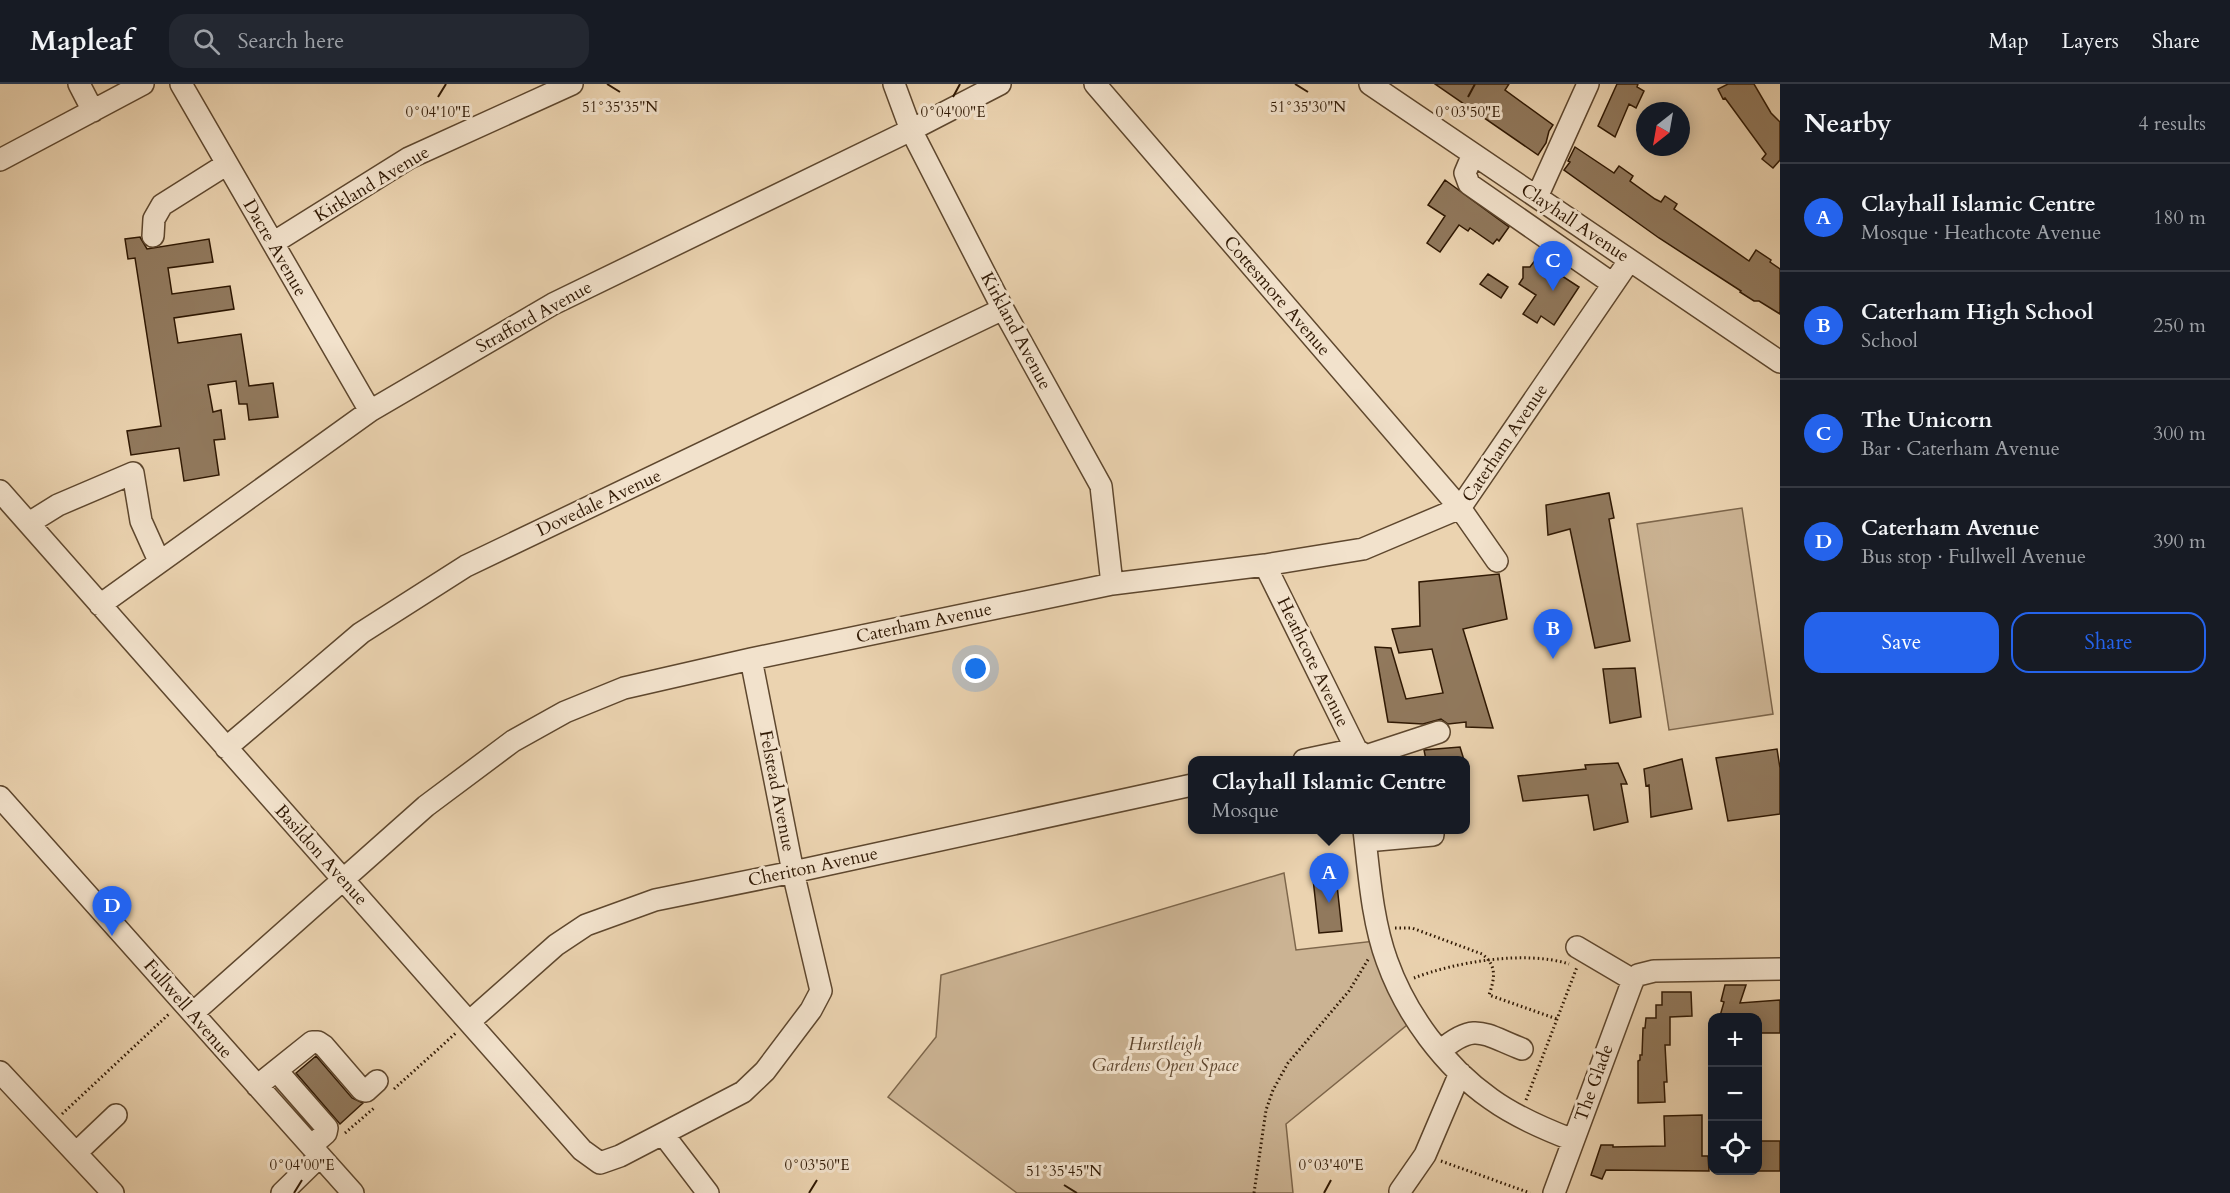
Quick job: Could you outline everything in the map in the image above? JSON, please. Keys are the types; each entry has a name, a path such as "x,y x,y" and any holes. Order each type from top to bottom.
{"street":[{"path":"79,84 93,111"},
{"path":"0,160 143,84"},
{"name":"Dacre Avenue","path":"181,84 370,411"},
{"name":"Kirkland Avenue","path":"273,243 409,158 572,84"},
{"name":"Kirkland Avenue","path":"894,84 911,130 1003,309 1101,486 1112,584"},
{"name":"Strafford Avenue","path":"100,605 370,411 553,304 911,130 1000,84"},
{"name":"Cottesmore Avenue","path":"1095,84 1460,508 1497,561"},
{"name":"Clayhall Avenue","path":"1370,84 1780,362"},
{"path":"1537,197 1588,84"},
{"path":"1473,154 1465,173 1469,184 1613,284"},
{"path":"153,236 154,219 162,205 227,164"},
{"name":"Caterham Avenue","path":"188,1008 426,806 513,741 565,712 624,688 751,659 1112,584 1265,565 1363,549 1460,508 1629,261"},
{"name":"Dovedale Avenue","path":"226,748 361,633 466,566 1003,309"},
{"path":"29,523 58,505 133,473 141,522 159,561"},
{"name":"Basildon Avenue","path":"0,491 582,1150 600,1162 620,1156 663,1134"},
{"name":"Heathcote Avenue","path":"1265,565 1357,755"},
{"name":"Felstead Avenue","path":"663,1134 743,1092 765,1071 811,1010 821,991 794,872 751,659"},
{"path":"1357,755 1366,756 1439,732"},
{"name":"Cheriton Avenue","path":"469,1022 556,945 586,925 655,900 1188,786"},
{"name":"Fullwell Avenue","path":"0,797 353,1193"},
{"path":"1434,834 1365,835 1380,936 1398,986 1410,1009 1440,1051 1460,1073 1490,1098 1520,1117 1573,1140"},
{"path":"1577,957 1636,978 1654,971 1780,969"},
{"name":"The Glade","path":"1554,1193 1636,978"},
{"path":"1440,1051 1462,1034 1474,1031 1522,1049"},
{"path":"256,1086 312,1042 318,1042 324,1046 362,1090 366,1091 377,1081"},
{"path":"277,1071 327,1128 315,1151 282,1193"},
{"path":"0,1072 113,1193"},
{"path":"1400,1191 1425,1155 1460,1073"},
{"path":"76,1153 116,1115"},
{"path":"663,1134 708,1193"}],"path":[{"path":"1254,1193 1266,1110 1273,1090 1288,1064 1349,991 1380,936 1395,928 1412,928 1476,951 1489,960 1495,976 1490,995 1557,1019"},
{"path":"1398,986 1437,969 1489,960 1577,957"},
{"path":"1577,957 1587,971"},
{"path":"1520,1117 1557,1019 1577,957"},
{"path":"49,1125 188,1008"},
{"path":"1425,1155 1530,1193"}],"green space":[{"path":"1742,508 1773,714 1669,730 1637,524"},
{"name":"Hurstleigh Gardens Open Space","path":"1284,873 1296,950 1375,941 1387,989 1407,1025 1286,1124 1293,1193 1017,1193 888,1097 936,1037 941,975"}],"building":[{"path":"1435,84 1509,84 1505,90 1553,125 1546,143 1538,155"},
{"path":"1617,84 1638,84 1637,87 1644,91 1639,102 1636,102 1636,108 1629,104 1615,137 1598,126"},
{"path":"1728,84 1754,84 1771,113 1780,122 1780,160 1773,168 1762,159 1766,154 1725,98 1723,99 1718,89"},
{"path":"1575,147 1614,173 1619,166 1633,176 1630,181 1655,199 1661,202 1665,196 1677,204 1674,209 1749,261 1756,250 1771,260 1770,262 1780,269 1780,314 1759,301 1754,301 1659,238 1564,170 1570,162 1568,161"},
{"path":"1445,180 1509,227 1499,241 1497,239 1493,244 1470,228 1468,231 1459,225 1440,252 1427,243 1445,216 1428,205"},
{"path":"140,237 147,249 209,239 213,262 168,268 172,294 230,286 234,309 174,318 178,343 241,334 249,386 273,383 278,417 249,420 247,404 239,404 236,381 208,385 213,412 221,410 225,439 214,440 219,475 184,481 179,448 131,455 127,431 161,426 135,258 128,259 125,239"},
{"path":"1536,259 1579,287 1554,325 1541,316 1537,323 1523,314 1536,295 1519,284 1523,278 1523,267 1530,267"},
{"path":"1488,274 1508,287 1501,298 1480,284"},
{"path":"1609,493 1614,518 1609,519 1630,641 1595,648 1570,529 1548,535 1546,505"},
{"path":"1499,574 1507,619 1463,629 1493,728 1466,727 1466,722 1448,724 1441,719 1423,724 1388,722 1375,647 1391,648 1406,699 1443,693 1432,649 1399,653 1392,629 1420,626 1419,582"},
{"path":"1635,668 1641,717 1610,723 1603,669"},
{"path":"1460,747 1463,756 1425,756 1424,750"},
{"path":"1777,749 1780,768 1780,814 1728,821 1716,758"},
{"path":"1682,759 1692,809 1651,817 1649,785 1646,786 1644,769"},
{"path":"1618,763 1627,784 1621,784 1628,822 1594,830 1588,795 1523,801 1518,776 1586,769 1585,765"},
{"path":"1336,876 1342,931 1319,933 1313,879"},
{"path":"1725,985 1746,985 1740,1003 1780,1000 1780,1033 1762,1033 1762,1013 1721,1013 1724,1002 1721,1001"},
{"path":"1662,992 1691,992 1692,1016 1670,1017 1670,1045 1665,1045 1667,1082 1664,1082 1665,1102 1638,1103 1638,1061 1642,1055 1643,1028 1645,1028 1646,1018 1656,1018 1656,1005 1662,1005"},
{"path":"316,1056 352,1098 363,1103 340,1124 296,1073"},
{"path":"1702,1115 1702,1156 1708,1156 1708,1171 1606,1170 1602,1179 1591,1175 1601,1145 1613,1145 1613,1147 1665,1146 1664,1116"},
{"path":"1762,1141 1780,1141 1780,1171 1762,1171"}],"place":[{"name":"The Unicorn","path":"1553,291"},
{"name":"Caterham High School","path":"1553,659"},
{"name":"Clayhall Islamic Centre","path":"1329,903"},
{"name":"Caterham Avenue","path":"112,936"}]}
